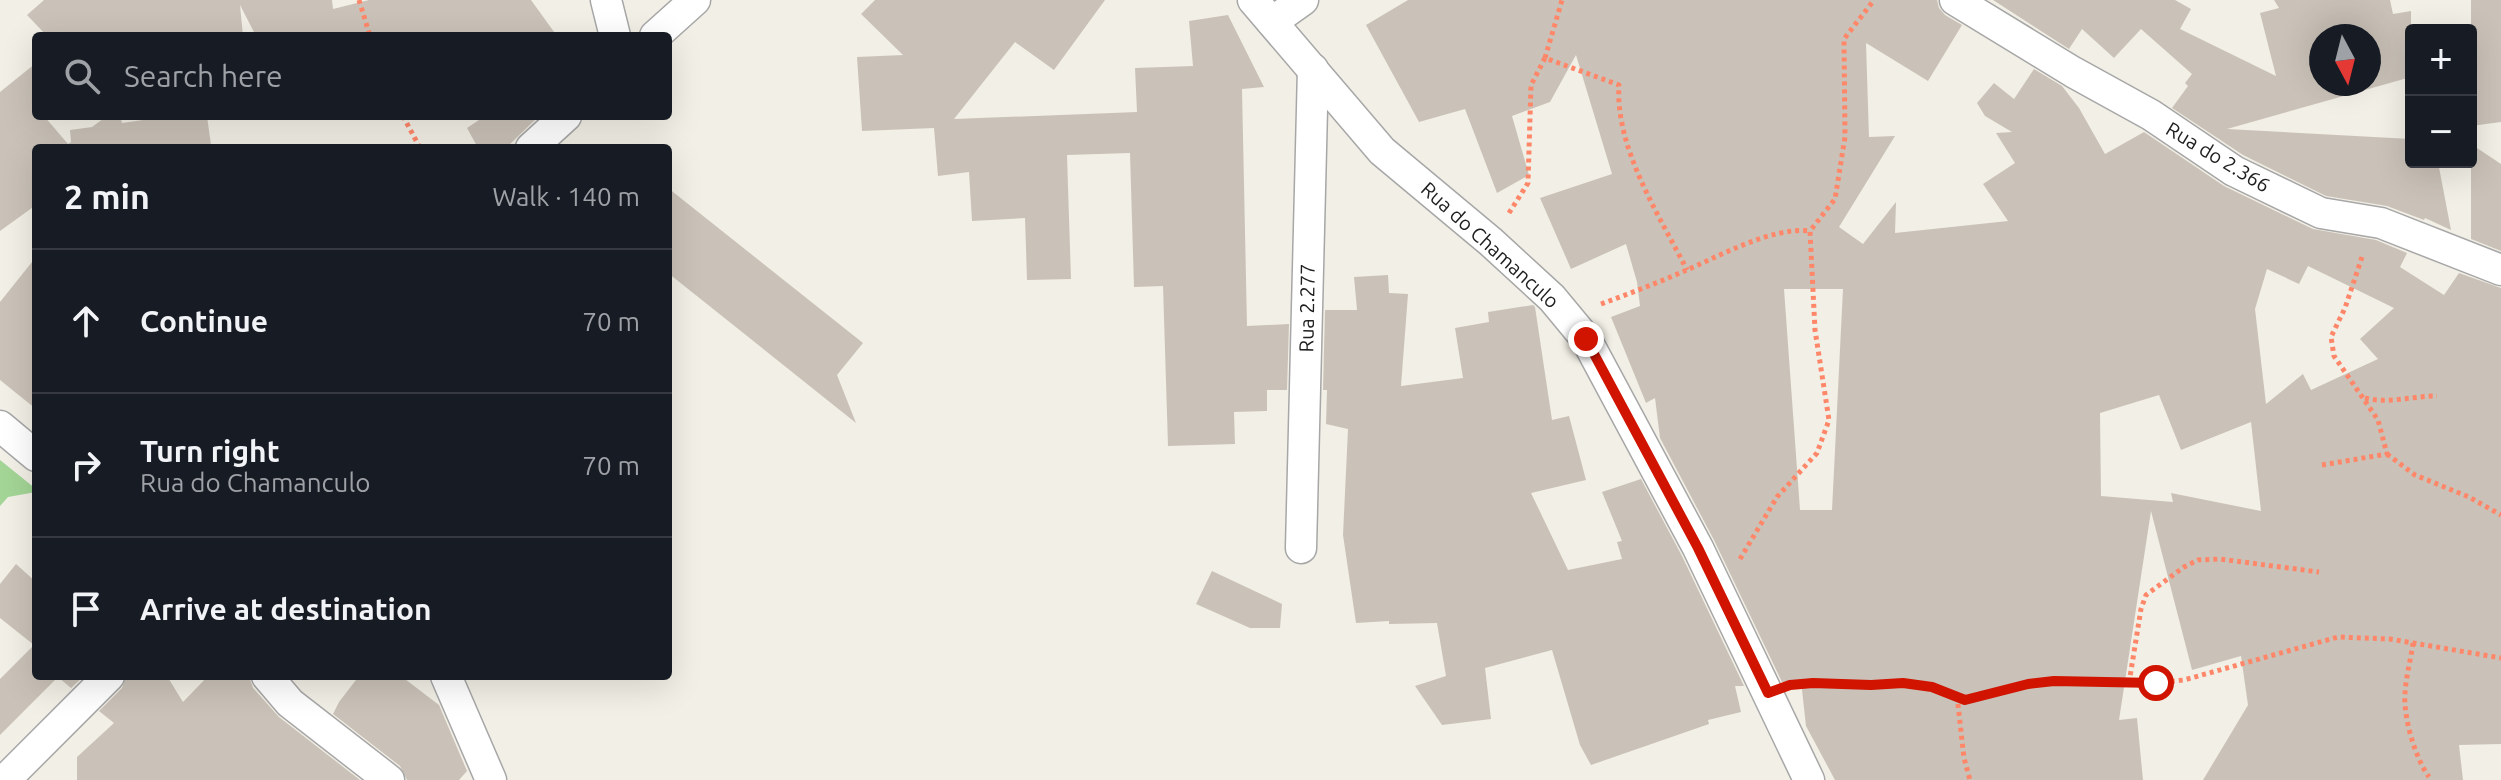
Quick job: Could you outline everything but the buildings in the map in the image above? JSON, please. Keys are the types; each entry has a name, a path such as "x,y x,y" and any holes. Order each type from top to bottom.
{"street":[{"path":"606,0 614,32"},
{"path":"659,32 695,0"},
{"path":"1263,11 1303,0"},
{"name":"Rua do 2.366","path":"1955,0 2151,115 2234,171 2321,213 2381,223 2501,270"},
{"name":"Rua do Chamanculo","path":"1263,11 1382,151 1491,242 1552,298 1586,339 1720,594 1809,780"},
{"name":"Rua 2.277","path":"1301,548 1313,69"},
{"path":"535,144 562,120"},
{"path":"0,426 32,453"},
{"path":"5,780 105,680"},
{"path":"270,680 290,703 389,780"},
{"path":"448,680 491,780"}],"path":[{"path":"359,0 369,32"},
{"path":"1491,242 1528,183 1531,85 1545,58 1562,0"},
{"path":"1720,594 1777,497 1817,453 1829,420 1815,330 1810,231 1835,199 1845,137 1844,39 1874,0"},
{"path":"1545,58 1619,85 1618,106 1639,177 1687,270"},
{"path":"405,120 418,144"},
{"path":"2356,219 2366,241 2361,267 2331,337 2334,356 2378,420 2387,454 2415,475 2469,497 2501,515"},
{"path":"1569,317 1687,270 1735,247 1799,230 1810,231"},
{"path":"2365,398 2381,402 2412,396 2437,396"},
{"path":"2322,465 2387,454"},
{"path":"2129,683 2146,595 2184,567 2198,560 2220,559 2319,572"},
{"path":"1768,693 1790,685 1813,683 1903,683 1932,687 1965,700 2028,684 2054,681 2129,683 2184,680 2291,652 2328,638 2356,637 2413,643 2501,658"},
{"path":"2413,643 2405,693 2407,723 2423,770 2429,777"},
{"path":"1957,696 1964,758 1970,780"}],"green space":[{"path":"0,460 32,486 32,493 8,497 0,506"}],"route":[{"path":"1586,339 1698,548 1768,693 1790,685 1825,682 1871,685 1917,683 1965,700 2028,684 2054,681 2156,683"}]}
